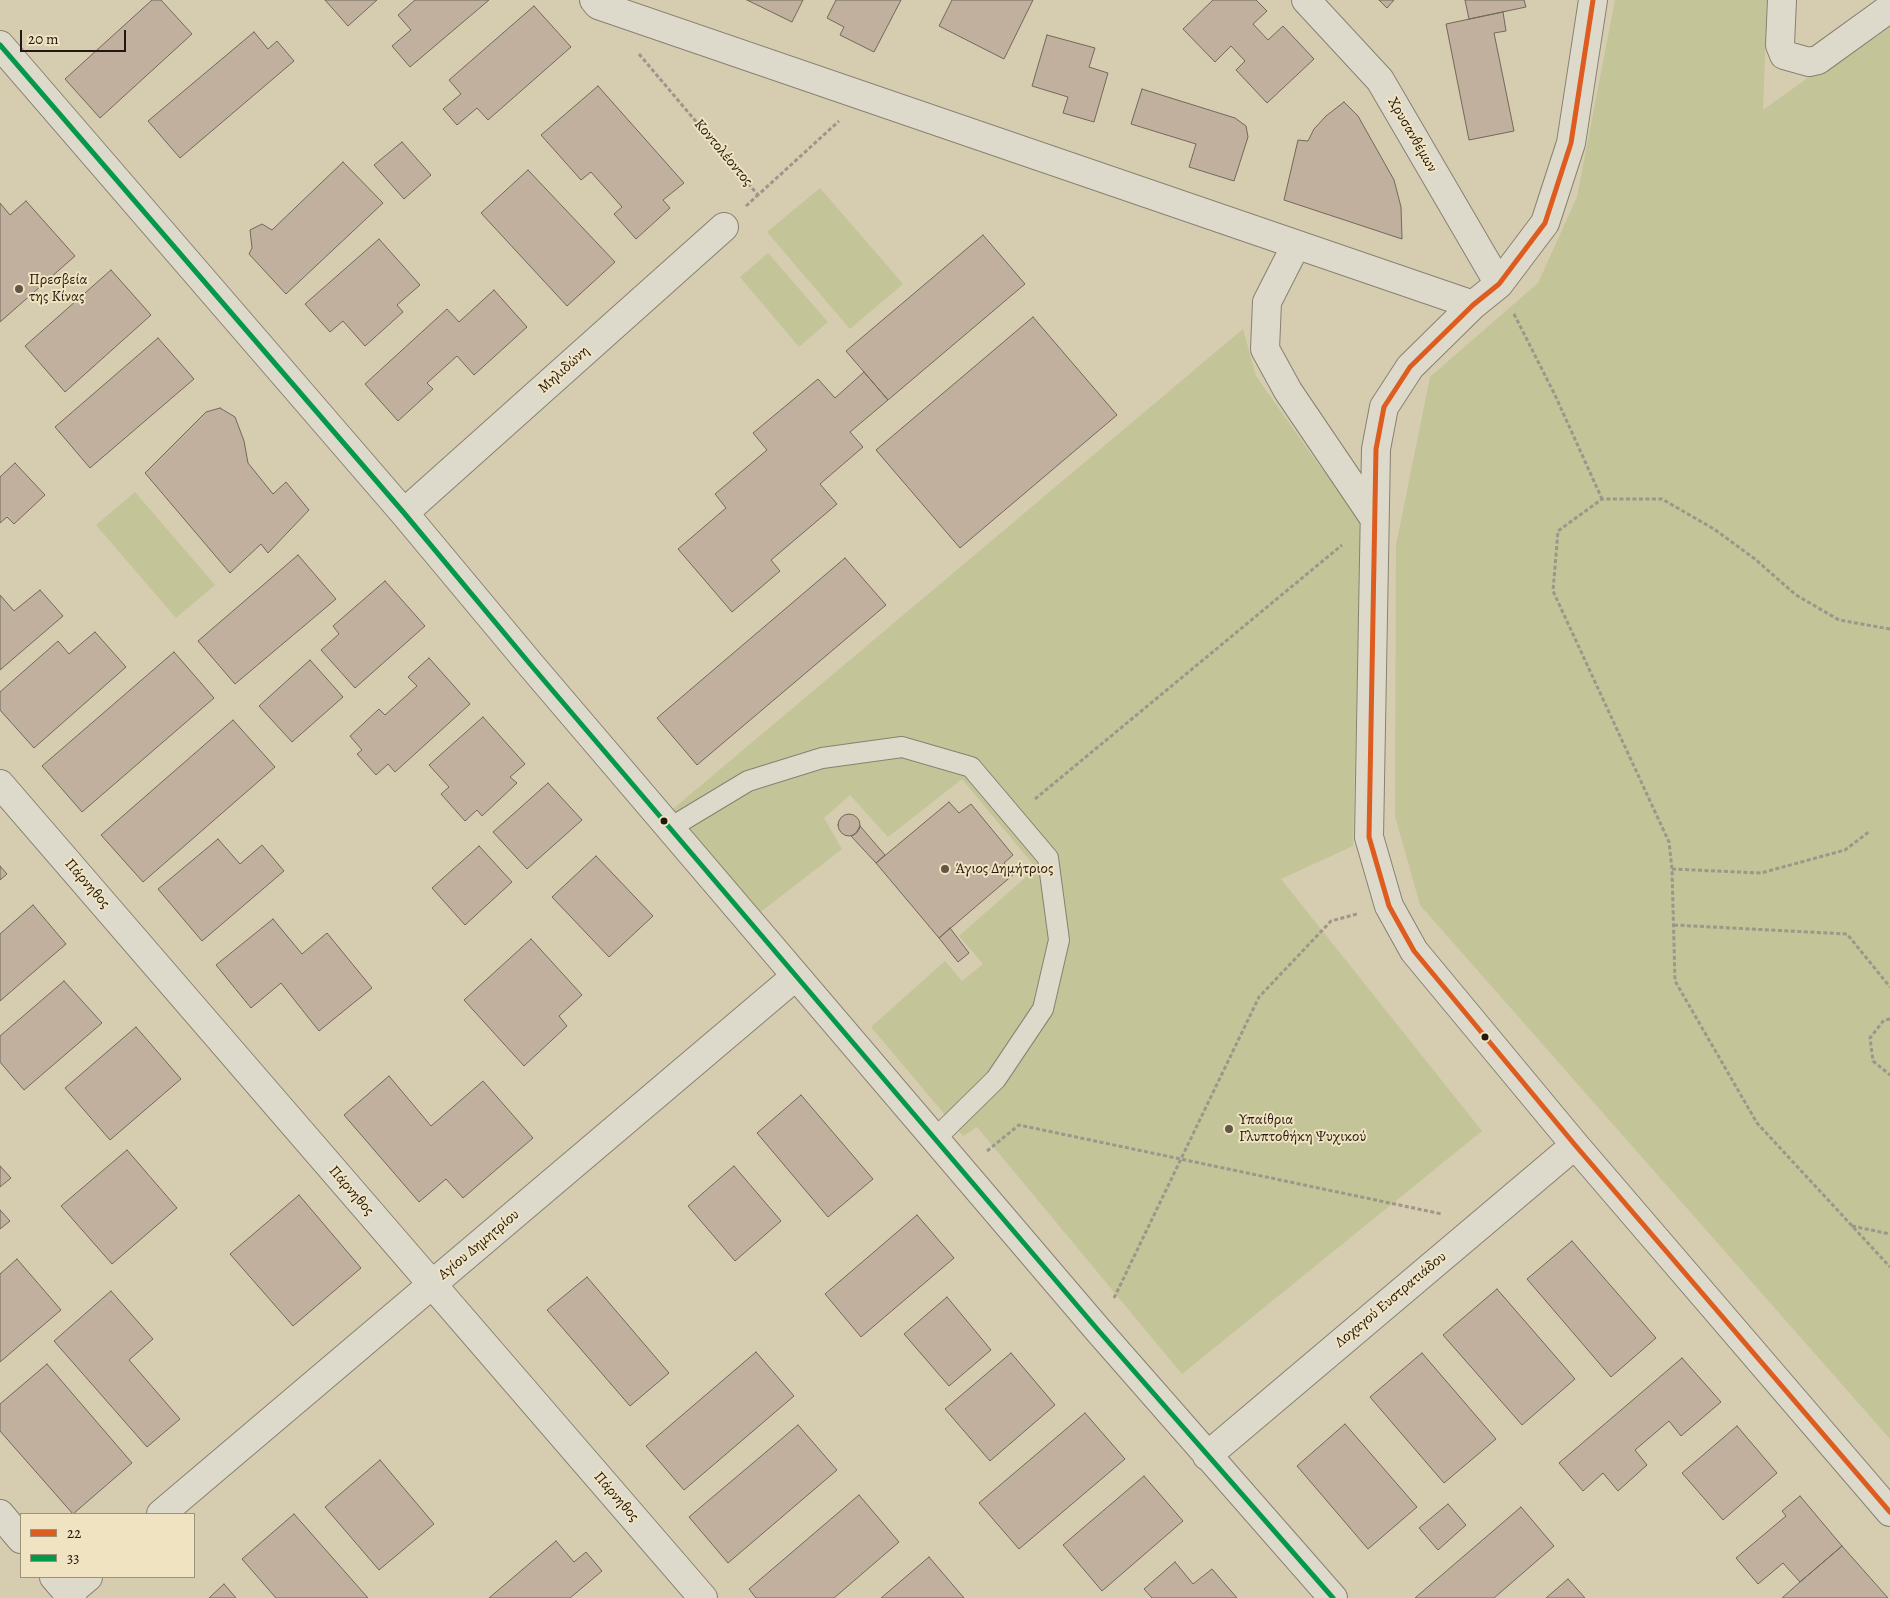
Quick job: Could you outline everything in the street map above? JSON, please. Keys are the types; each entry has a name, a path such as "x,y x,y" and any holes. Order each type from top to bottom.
{"street":[{"name":"Χρυσανθέμων","path":"1306,0 1380,80 1499,284"},
{"path":"1782,0 1780,45 1784,55 1808,62 1818,60 1890,8"},
{"path":"1592,1 1571,143 1544,223 1499,284 1410,366 1384,407 1376,450 1369,838 1389,906 1414,951 1575,1145 1890,1512"},
{"path":"596,3 1473,306"},
{"path":"0,45 404,513 1098,1330 1333,1598"},
{"name":"Μηλιδώνη","path":"404,513 724,227"},
{"path":"1296,244 1267,302 1265,349 1288,391 1374,518"},
{"name":"Πάρνηθος","path":"0,784 703,1598"},
{"name":"Αγίου Δημητρίου","path":"162,1513 796,976"},
{"name":"Λοχαγού Ευστρατιάδου","path":"1207,1456 1575,1145"},
{"path":"0,1514 20,1537"}],"lane":[{"path":"670,828 748,781 822,758 902,747 971,767 1048,858 1059,940 1043,1009 996,1080 936,1138"}],"path":[{"name":"Κοντολέοντος","path":"637,51 758,195 865,97"},
{"path":"1499,284 1555,395 1602,499"},
{"path":"1890,629 1839,620 1796,595 1755,558 1714,529 1662,499 1602,499 1558,531 1552,591 1668,842 1672,869 1675,981 1757,1123 1890,1267"},
{"path":"1059,778 1374,518"},
{"path":"1672,869 1761,873 1845,850 1870,831"},
{"path":"1098,1330 1259,997 1331,921"},
{"path":"1674,925 1847,934 1890,986"},
{"path":"1890,1019 1884,1020 1870,1038 1873,1061 1890,1075"},
{"path":"963,1170 1019,1125 1182,1157 1482,1223"},
{"path":"1852,1226 1890,1234"}],"green space":[{"path":"1615,0 1767,0 1763,110 1890,19 1890,1439 1420,905 1395,816 1396,545 1430,377 1538,283 1577,197"},
{"path":"820,188 903,284 850,329 767,232"},
{"path":"768,253 828,322 799,347 740,277"},
{"path":"1243,329 1256,376 1321,468 1361,512 1353,846 1281,879 1482,1131 1182,1374 977,1127 963,1136 871,1027 945,961 962,981 983,964 959,936 1036,868 962,779 888,837 850,795 824,818 842,849 758,914 673,809"},
{"path":"135,492 215,585 176,618 96,525"}],"building":[{"path":"152,0 161,0 192,34 100,118 65,79"},
{"path":"325,0 377,0 348,26"},
{"path":"415,0 489,0 410,67 392,46 411,30 398,15"},
{"path":"747,0 803,0 792,22"},
{"path":"836,0 901,0 874,52 840,35 844,27 827,18"},
{"path":"952,0 1033,0 1004,59 939,26"},
{"path":"1213,0 1256,0 1267,11 1253,24 1268,40 1283,26 1314,59 1267,103 1236,70 1245,61 1231,46 1215,62 1183,29"},
{"path":"1379,0 1394,0 1387,8"},
{"path":"1465,0 1524,0 1526,7 1469,19"},
{"path":"534,6 571,47 488,120 477,108 457,125 443,109 461,94 449,80"},
{"path":"1503,12 1506,31 1494,33 1514,131 1469,140 1446,24"},
{"path":"254,32 268,49 277,41 294,61 180,158 148,121"},
{"path":"1047,35 1095,48 1089,67 1108,73 1094,122 1063,113 1068,97 1032,86"},
{"path":"598,86 684,183 663,200 670,208 636,239 614,214 622,207 591,172 581,180 541,135"},
{"path":"1142,89 1235,118 1246,126 1248,137 1234,181 1189,167 1196,144 1131,124"},
{"path":"1344,102 1358,116 1394,180 1401,207 1402,239 1284,200 1298,140 1308,141 1314,129 1326,116"},
{"path":"402,142 431,175 404,199 374,165"},
{"path":"343,162 383,203 286,294 249,254 252,248 250,230 262,224 272,230"},
{"path":"528,170 615,262 567,306 481,213"},
{"name":"Πρεσβεία της Κίνας","path":"26,201 75,256 0,322 0,203 10,215"},
{"path":"983,235 1025,284 888,400 846,351"},
{"path":"379,239 420,285 397,305 403,312 365,346 343,321 330,332 305,304"},
{"path":"111,270 151,315 65,392 25,346"},
{"path":"494,290 527,327 474,375 457,356 427,383 433,389 398,421 365,384 447,309 459,322"},
{"path":"1033,317 1117,415 960,548 876,450"},
{"path":"158,338 194,379 90,468 55,427"},
{"path":"864,372 888,400 850,432 863,447 820,484 837,504 771,560 780,571 732,612 678,549 726,508 715,494 767,450 753,433 818,379 835,398"},
{"path":"220,408 235,417 244,441 248,463 273,494 286,482 309,510 268,553 261,544 230,573 145,473 206,412"},
{"path":"15,463 45,495 14,524 7,517 0,523 0,477"},
{"path":"298,555 336,599 235,684 198,641"},
{"path":"845,558 886,605 697,765 657,718"},
{"path":"385,581 425,626 355,688 321,650 339,634 333,626"},
{"path":"40,590 63,616 0,670 0,595 14,611"},
{"path":"95,632 126,667 34,748 0,710 0,692 58,641 69,654"},
{"path":"174,652 214,698 82,812 42,766"},
{"path":"429,658 470,704 395,772 388,764 376,775 357,754 362,750 350,736 379,709 385,715 417,686 408,677"},
{"path":"310,660 343,697 292,742 259,706"},
{"path":"483,717 525,764 510,777 517,783 482,816 477,810 465,821 441,794 449,787 429,765"},
{"path":"233,720 275,767 143,882 101,835"},
{"path":"548,783 582,820 527,869 493,832"},
{"name":"Άγιος Δημήτριος","path":"949,802 959,813 971,804 1013,855 1004,863 1014,874 939,938 876,863"},
{"path":"849,814 857,817 860,825 857,833 849,836 841,833 838,825 841,817"},
{"path":"860,826 885,855 876,863 851,836 856,833"},
{"path":"218,839 240,864 262,845 284,871 202,941 158,889"},
{"path":"479,846 512,882 465,925 432,888"},
{"path":"596,856 653,916 609,957 552,897"},
{"path":"0,866 7,874 0,880"},
{"path":"33,905 66,944 0,1001 0,934"},
{"path":"273,919 302,954 327,933 372,988 319,1031 281,983 251,1008 216,965"},
{"path":"950,928 969,953 958,962 939,938"},
{"path":"531,939 582,995 559,1016 567,1026 524,1066 464,1000"},
{"path":"64,981 102,1023 24,1090 0,1062 0,1036"},
{"path":"136,1027 181,1079 110,1140 65,1088"},
{"path":"389,1076 431,1126 483,1081 533,1138 463,1198 446,1179 419,1202 344,1115"},
{"path":"801,1095 873,1179 828,1217 757,1133"},
{"path":"127,1150 177,1208 112,1264 61,1206"},
{"path":"0,1166 11,1178 0,1187"},
{"path":"734,1166 781,1221 735,1261 688,1206"},
{"path":"299,1195 361,1268 293,1326 230,1254"},
{"path":"0,1210 10,1221 0,1229"},
{"path":"917,1215 954,1258 861,1337 825,1294"},
{"path":"1572,1241 1656,1338 1611,1377 1527,1279"},
{"path":"17,1259 61,1310 0,1362 0,1274"},
{"path":"587,1277 669,1373 630,1406 547,1310"},
{"path":"1497,1289 1575,1379 1522,1425 1443,1335"},
{"path":"111,1291 153,1339 129,1360 180,1419 147,1447 54,1341"},
{"path":"947,1297 991,1350 949,1386 904,1334"},
{"path":"756,1352 794,1396 684,1490 646,1446"},
{"path":"1011,1353 1055,1405 990,1461 945,1409"},
{"path":"1422,1353 1496,1439 1444,1483 1370,1397"},
{"path":"1682,1358 1721,1402 1681,1436 1669,1421 1635,1450 1647,1465 1618,1491 1603,1473 1583,1491 1559,1463"},
{"path":"47,1364 132,1463 72,1513 0,1431 0,1404"},
{"path":"1085,1413 1125,1459 1019,1549 979,1503"},
{"path":"1345,1424 1417,1507 1368,1549 1297,1466"},
{"path":"798,1425 837,1470 728,1563 689,1517"},
{"path":"1737,1426 1777,1473 1723,1520 1682,1473"},
{"path":"380,1460 434,1524 379,1570 325,1507"},
{"path":"1144,1476 1183,1521 1102,1591 1063,1545"},
{"path":"859,1495 899,1542 834,1598 756,1598 749,1589"},
{"path":"1800,1496 1842,1546 1800,1582 1783,1563 1758,1584 1736,1558 1786,1516 1782,1511"},
{"path":"1448,1504 1466,1525 1438,1550 1419,1528"},
{"path":"1521,1507 1554,1546 1494,1598 1415,1598"},
{"path":"294,1514 368,1598 276,1598 242,1559"},
{"path":"556,1541 574,1562 586,1552 602,1571 570,1598 489,1598"},
{"path":"1842,1546 1888,1598 1782,1598 1800,1582"},
{"path":"929,1557 964,1598 881,1598"},
{"path":"1175,1562 1193,1584 1212,1569 1237,1598 1152,1598 1144,1589"},
{"path":"1568,1579 1585,1598 1546,1598"},
{"path":"224,1584 236,1598 209,1598"}],"transit line":[{"name":"22","path":"1593,0 1571,143 1545,223 1499,284 1473,305 1410,367 1384,407 1376,449 1369,837 1389,906 1414,951 1575,1145 1890,1512"},
{"name":"33","path":"0,45 404,513 530,664 1098,1330 1333,1598"}],"place":[{"name":"Πρεσβεία της Κίνας","path":"19,289"},
{"name":"Άγιος Δημήτριος","path":"945,869"},
{"name":"Υπαίθρια Γλυπτοθήκη Ψυχικού","path":"1229,1129"}]}
